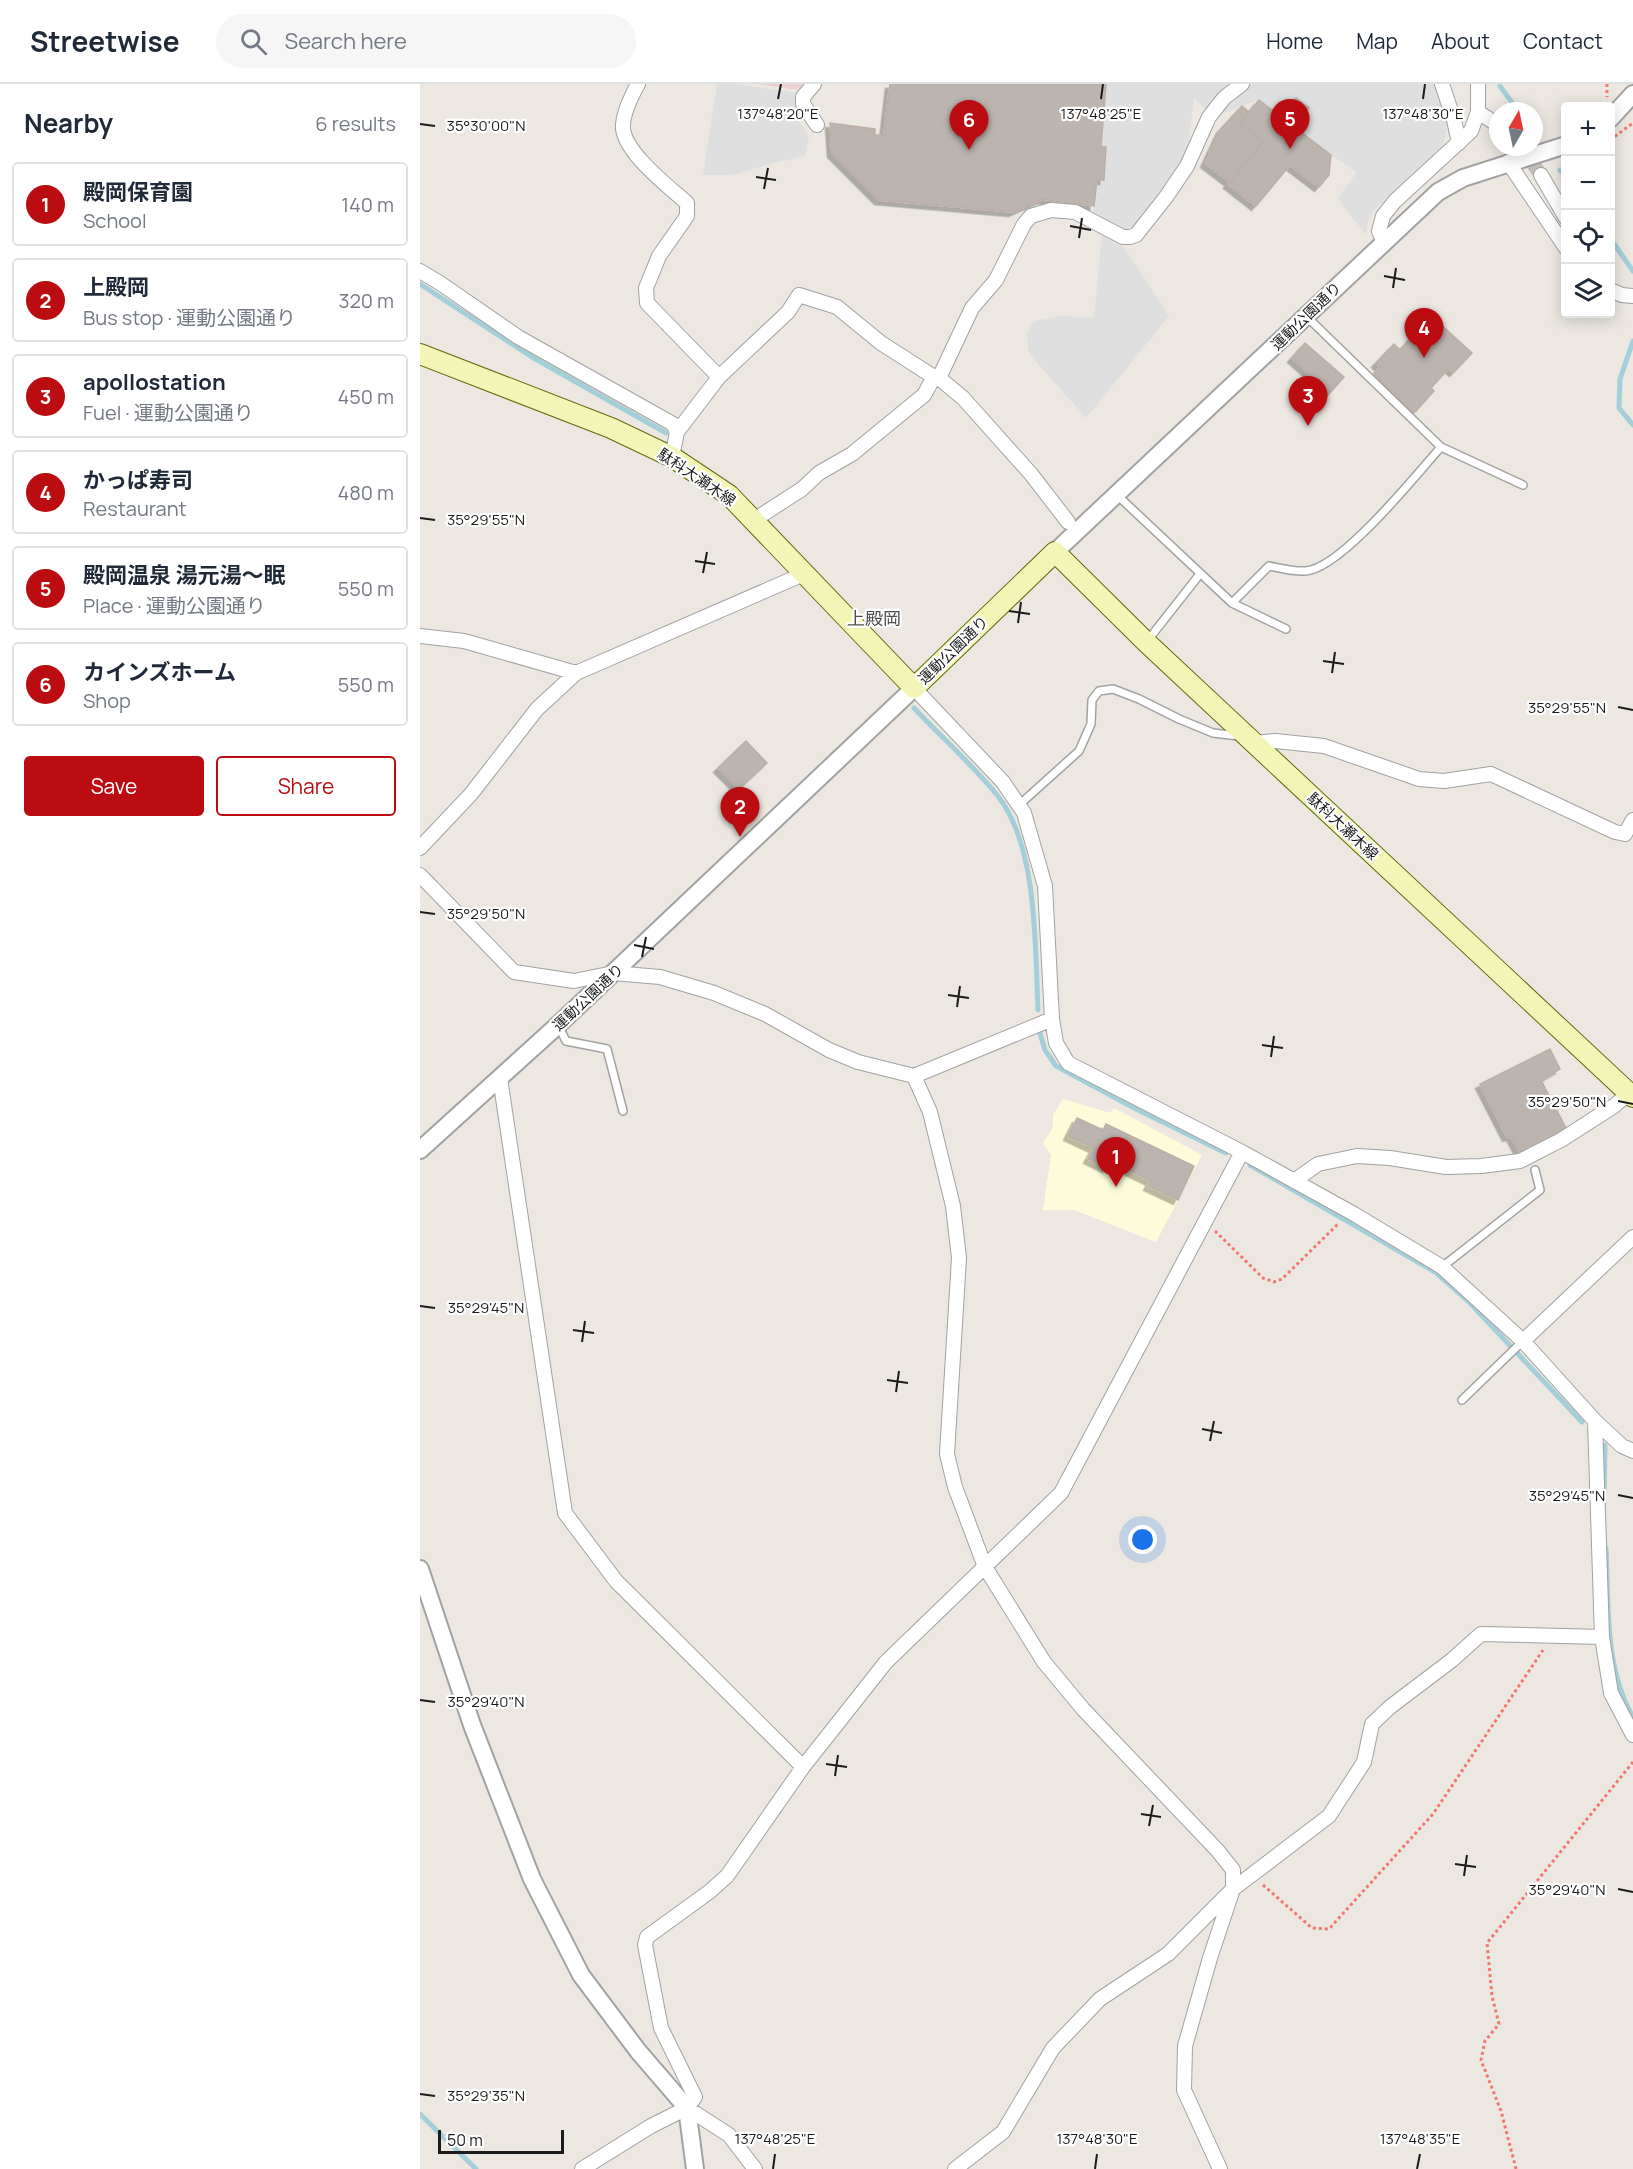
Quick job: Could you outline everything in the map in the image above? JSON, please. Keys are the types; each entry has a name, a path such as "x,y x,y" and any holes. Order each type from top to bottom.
{"main road":[{"name":"駄科大瀬木線","path":"420,354 611,428 672,457 729,495 914,688"},
{"name":"駄科大瀬木線","path":"1055,552 1146,642 1631,1095"},
{"name":"運動公園通り","path":"914,688 1055,552"}],"street":[{"path":"638,84 629,103 623,129 634,154 687,203 687,216 659,255 646,288 648,303 719,377"},
{"path":"814,84 802,97 803,104 817,125"},
{"path":"754,520 802,489 819,473 852,454 924,395 937,378 972,308 996,280 1024,224 1031,216 1051,210 1064,210 1085,216 1123,237 1136,235 1187,166 1209,117 1224,98 1242,84"},
{"path":"1442,84 1459,143"},
{"path":"1384,242 1379,231 1383,216 1395,201 1471,131 1478,112 1478,84"},
{"path":"1615,114 1633,94"},
{"path":"1478,112 1489,119"},
{"name":"運動公園通り","path":"1055,552 1438,192 1463,178 1561,146"},
{"path":"1508,162 1561,241"},
{"path":"1541,175 1561,210"},
{"path":"420,271 518,337 673,424 677,432"},
{"path":"672,457 677,432 719,377 788,312 799,295 837,307 881,343 937,378 963,398 1024,465 1068,522"},
{"path":"420,848 471,794 537,709 576,673 806,573"},
{"path":"420,636 464,641 576,673"},
{"path":"914,688 1003,782 1024,813 1045,886 1052,1018 1056,1044 1068,1063 1242,1152 1442,1267 1521,1342 1595,1421 1622,1446 1633,1451"},
{"name":"運動公園通り","path":"420,1150 558,1025 914,688"},
{"path":"1250,740 1324,746 1419,779 1444,781 1491,774 1615,832 1625,834 1633,820"},
{"path":"420,875 514,972 574,981 613,973 660,977 714,993 765,1014 830,1050 858,1062 914,1076 1052,1018"},
{"path":"914,1076 930,1112 951,1196 959,1258 947,1454 955,1487 985,1567 1044,1662 1083,1708 1218,1851 1233,1870 1233,1889 1210,1958 1185,2046 1185,2090 1220,2169"},
{"path":"500,1078 565,1513 616,1581 803,1767"},
{"path":"1294,1181 1318,1164 1357,1156 1390,1158 1446,1167 1481,1166 1520,1161 1562,1140 1631,1095"},
{"path":"582,2169 651,2126 687,2108 695,2097 661,2028 645,1945 647,1937 709,1892 727,1876 803,1767 886,1662 1061,1493 1242,1152"},
{"path":"1521,1342 1633,1237"},
{"path":"1595,1421 1602,1637 1611,1693 1622,1718 1633,1735"},
{"path":"420,1569 472,1725 532,1880 581,1975 638,2051 687,2108 729,2135 755,2169"},
{"path":"956,2169 1003,2132 1053,2048 1100,1999 1168,1954 1233,1889 1329,1816 1364,1762 1372,1724 1390,1707 1452,1660 1481,1634 1602,1637"},
{"path":"687,2108 695,2169"}],"lane":[{"path":"1306,316 1440,447 1523,485"},
{"path":"1232,603 1269,566 1307,571 1328,564 1380,517 1440,447"},
{"path":"1117,495 1232,603 1286,629"},
{"path":"1146,642 1200,574"},
{"path":"1019,805 1078,751 1091,724 1092,700 1099,691 1113,689 1213,733 1250,740"},
{"path":"558,1025 566,1041 607,1049 623,1111"},
{"path":"1442,1267 1540,1190 1535,1170"},
{"path":"1462,1400 1521,1342"}],"path":[{"path":"1604,101 1608,96 1607,84"},
{"path":"1205,1222 1263,1278 1274,1282 1282,1279 1338,1224"},
{"path":"1251,1875 1312,1928 1329,1929 1433,1814 1552,1636"},
{"path":"1516,2169 1501,2111 1481,2060 1485,2042 1499,2024 1492,1996 1487,1943 1633,1762"}],"shaded area":[{"path":"717,84 735,84 797,93 798,107 793,111 809,137 805,156 732,175 703,175"},
{"path":"757,84 804,84 798,90"},
{"path":"1106,84 1434,84 1448,124 1443,145 1375,209 1368,220 1366,235 1338,198 1357,172 1294,127 1309,108 1296,98 1281,117 1259,100 1218,115 1206,110 1194,97 1187,156 1174,179 1131,233 1093,215 1097,180 1104,180 1106,147 1101,147"},
{"path":"1102,234 1123,246 1169,316 1086,418 1028,351 1027,333 1034,321 1062,316 1094,318"},
{"path":"1063,1099 1107,1112 1111,1112 1114,1108 1202,1155 1156,1242 1074,1210 1043,1210 1051,1155 1043,1143 1053,1127 1053,1115"}],"building":[{"path":"890,84 1106,84 1101,147 1106,147 1104,180 1097,180 1094,206 1042,199 1013,212 879,200 832,153 830,123 875,129 875,135 884,135"},
{"path":"1296,98 1309,108 1294,127 1281,117"},
{"path":"1259,100 1331,155 1329,175 1319,187 1290,165 1256,206 1228,184 1263,142 1240,123"},
{"path":"1242,106 1249,112 1240,123 1263,142 1230,182 1205,163 1221,129"},
{"path":"1426,311 1472,353 1454,372 1449,368 1431,388 1434,391 1415,412 1374,374 1380,367 1376,363 1394,344 1400,350 1416,332 1411,327"},
{"path":"1305,343 1344,377 1328,395 1323,390 1309,405 1297,393 1312,376 1292,358"},
{"path":"746,741 767,763 739,789 718,768"},
{"path":"1550,1049 1560,1069 1541,1080 1567,1130 1520,1153 1511,1136 1507,1137 1480,1084"},
{"path":"1077,1118 1103,1130 1106,1124 1194,1166 1178,1200 1148,1186 1151,1181 1110,1161 1107,1168 1088,1159 1094,1148 1068,1136"}],"waterway":[{"path":"1500,86 1512,102"},
{"path":"1615,245 1633,271"},
{"path":"420,284 532,357 666,433"},
{"path":"1633,341 1620,379 1619,408 1633,425"},
{"path":"914,708 967,761 997,795 1010,816 1020,841 1032,898 1038,1010"},
{"path":"1039,1030 1045,1050 1056,1066 1136,1109 1226,1153"},
{"path":"1250,1165 1435,1272 1470,1303 1582,1422"},
{"path":"1604,1503 1605,1445"},
{"path":"1606,1548 1608,1613 1613,1657 1617,1678 1633,1717"},
{"path":"420,2114 476,2169"}],"tunnel":[{"path":"1527,156 1541,175"}],"place":[{"name":"殿岡温泉 湯元湯～眠","path":"1290,149"},
{"name":"カインズホーム","path":"969,150"},
{"name":"かっぱ寿司","path":"1424,358"},
{"name":"apollostation","path":"1308,426"},
{"name":"上殿岡","path":"740,837"},
{"name":"殿岡保育園","path":"1116,1187"}],"district":[{"name":"上殿岡","path":"874,618"}]}
